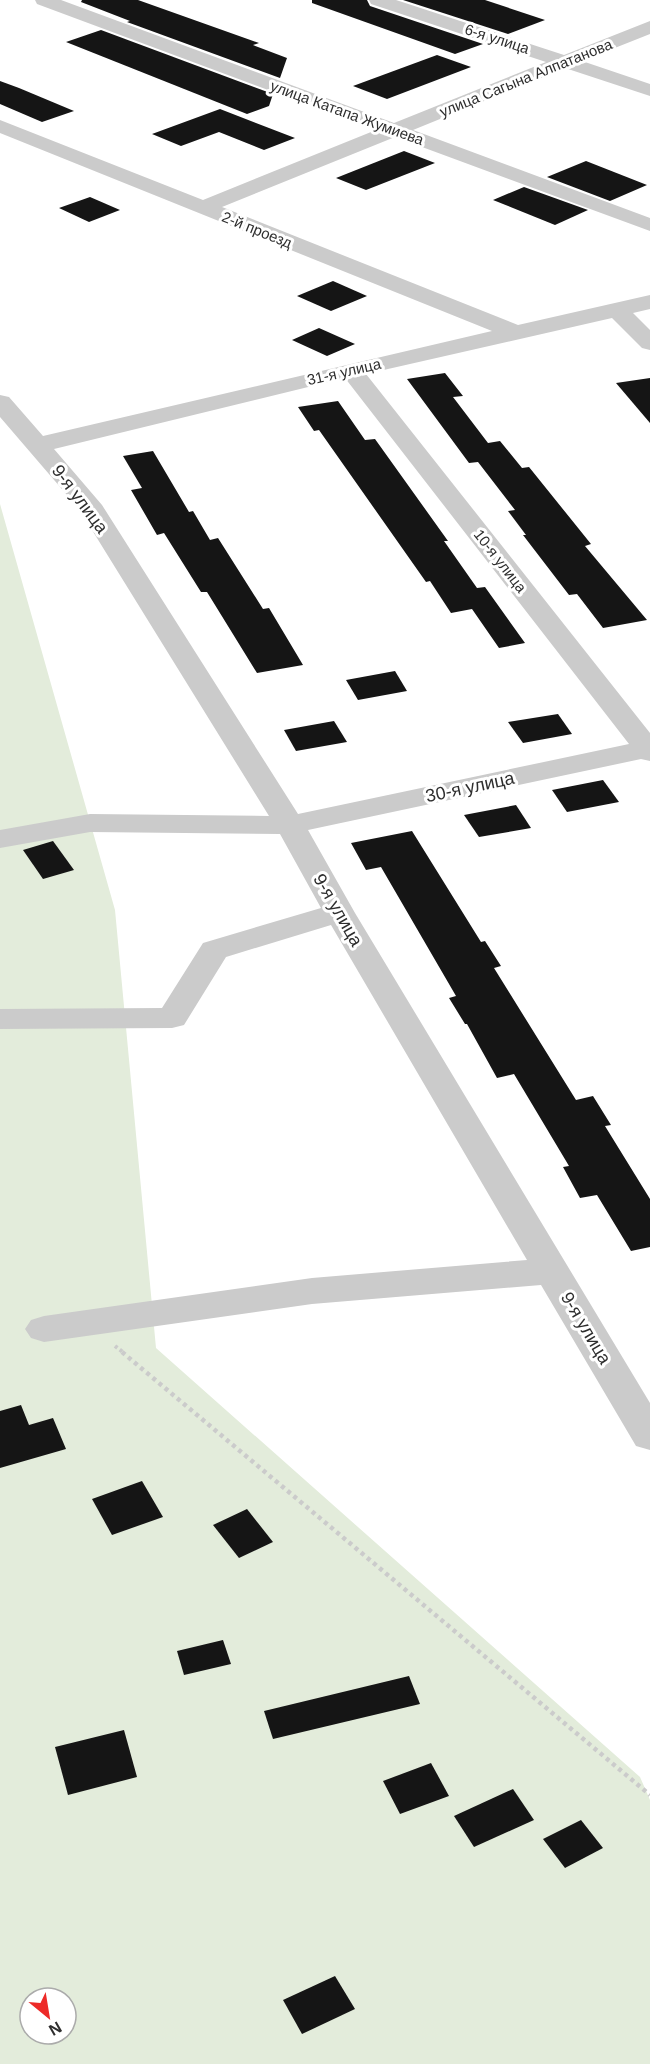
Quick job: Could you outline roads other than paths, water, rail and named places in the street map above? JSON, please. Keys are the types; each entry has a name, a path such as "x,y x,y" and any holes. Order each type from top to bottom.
{"street":[{"name":"улица Катапа Жумиева","path":"44,0 650,225"},
{"name":"6-я улица","path":"378,0 650,90"},
{"name":"улица Сагына Алпатанова","path":"202,208 650,27"},
{"name":"2-й проезд","path":"0,126 515,332"},
{"name":"31-я улица","path":"38,445 351,370 650,302"},
{"path":"617,310 650,343"},
{"name":"10-я улица","path":"351,370 649,750"},
{"name":"9-я улица","path":"0,402 89,505 290,825 339,913 650,1436"},
{"name":"30-я улица","path":"0,839 90,823 290,825 649,750"},
{"path":"0,1019 172,1018 214,950 339,913"},
{"path":"44,1329 312,1292 552,1271"}]}
